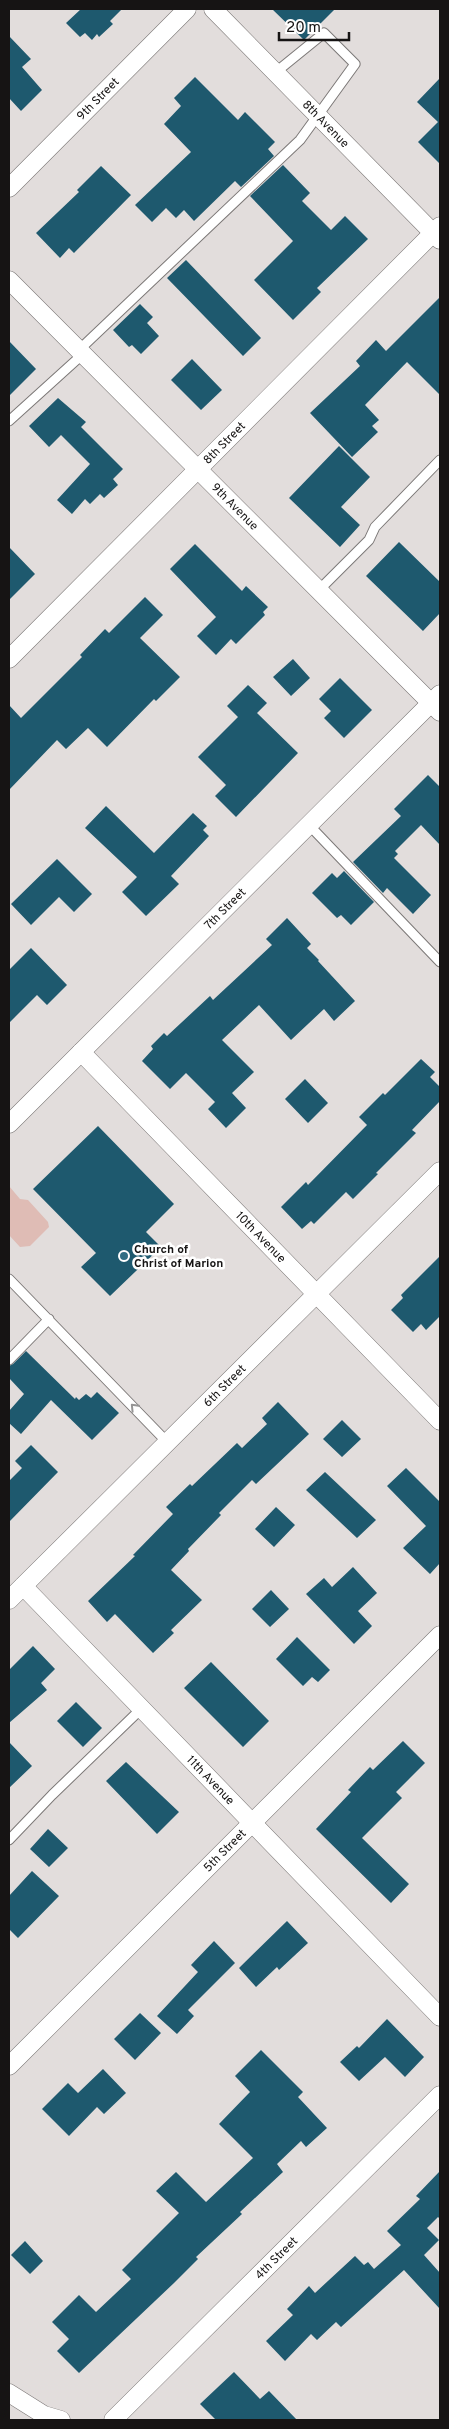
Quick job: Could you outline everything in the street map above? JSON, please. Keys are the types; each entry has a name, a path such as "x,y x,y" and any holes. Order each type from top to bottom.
{"street":[{"name":"9th Street","path":"9,188 188,9"},
{"name":"8th Avenue","path":"213,9 438,233"},
{"name":"8th Street","path":"9,660 198,468 438,233"},
{"name":"9th Avenue","path":"9,280 319,590 437,703"},
{"name":"7th Street","path":"9,1124 309,825 437,703"},
{"name":"10th Avenue","path":"81,1052 440,1421"},
{"name":"6th Street","path":"9,1600 440,1171"},
{"name":"11th Avenue","path":"23,1586 440,2017"},
{"name":"5th Street","path":"9,2066 440,1635"},
{"name":"4th Street","path":"113,2420 440,2095"},
{"path":"9,2393 44,2415 61,2420"}],"lane":[{"path":"9,421 300,140 355,64 324,33 276,72"},
{"path":"319,590 369,540 375,527 440,460"},
{"path":"309,825 440,962"},
{"path":"9,1279 167,1442"},
{"path":"9,1360 49,1319"},
{"path":"9,1840 52,1795 141,1709"}],"shaded area":[{"path":"9,1186 20,1199 28,1200 48,1222 49,1227 30,1246 20,1247 9,1235"}],"building":[{"path":"81,9 122,9 110,21 113,24 99,37 97,34 92,40 85,33 80,37 66,23"},
{"path":"272,9 335,9 304,40"},
{"path":"9,36 31,59 22,67 42,90 21,111 9,98"},
{"path":"195,77 238,120 245,112 275,142 268,149 274,156 241,187 235,181 194,221 184,210 176,218 166,208 152,222 135,205 191,152 164,124 181,106 174,98"},
{"path":"440,78 440,164 418,142 438,122 417,102"},
{"path":"283,165 310,193 302,201 331,230 345,216 368,239 317,288 321,292 293,320 254,280 293,241 250,196"},
{"path":"101,166 131,195 74,253 69,248 60,258 36,233 79,192 77,190"},
{"path":"186,260 261,338 243,356 167,278"},
{"path":"440,297 440,395 407,362 365,405 379,420 372,426 378,432 352,457 310,413 360,366 356,361 376,340 386,351"},
{"path":"140,304 153,317 147,323 159,336 141,354 132,345 129,347 113,330"},
{"path":"9,341 36,369 9,396"},
{"path":"192,359 222,390 201,410 171,380"},
{"path":"58,398 86,422 81,427 123,469 113,479 118,485 104,498 100,494 90,504 85,499 72,514 57,500 90,464 61,435 49,447 29,426"},
{"path":"339,446 370,477 341,507 360,525 340,547 289,498"},
{"path":"399,542 440,582 440,613 423,631 366,576"},
{"path":"195,544 242,591 246,586 268,607 263,612 265,615 236,644 231,639 216,655 197,636 216,617 170,569"},
{"path":"9,547 35,574 9,600"},
{"path":"145,597 163,615 140,638 180,677 156,701 154,699 107,747 88,728 66,749 57,740 9,790 9,705 21,718 82,657 80,655 105,629 109,633"},
{"path":"293,659 310,678 291,696 273,677"},
{"path":"340,678 372,710 344,738 324,718 331,711 319,699"},
{"path":"248,685 267,703 257,713 298,753 236,817 215,796 226,785 198,757 238,717 227,706"},
{"path":"428,775 440,787 440,845 421,825 395,851 398,854 394,858 431,895 413,914 387,888 383,893 353,862 401,816 394,809"},
{"path":"106,806 154,853 193,813 207,826 203,830 209,836 171,876 179,884 146,916 122,892 137,877 85,828"},
{"path":"57,859 92,894 74,912 59,897 31,925 11,904"},
{"path":"344,871 374,902 351,925 341,915 337,918 312,893 332,873 337,878"},
{"path":"287,918 311,944 307,948 355,1001 334,1021 324,1009 291,1040 259,1005 222,1040 254,1072 232,1093 246,1108 226,1128 208,1109 215,1102 186,1073 170,1089 142,1061 153,1049 151,1046 164,1033 167,1036 210,996 213,1000 272,945 266,939"},
{"path":"31,948 67,985 47,1005 37,995 9,1023 9,970"},
{"path":"421,1059 435,1072 430,1077 440,1087 440,1101 412,1130 416,1133 353,1199 346,1192 314,1224 311,1221 302,1229 281,1207 306,1182 308,1185 367,1125 359,1117 383,1093 385,1095"},
{"path":"305,1079 328,1103 308,1123 285,1099"},
{"name":"Church of Christ of Marion","path":"98,1126 174,1204 146,1232 161,1247 110,1296 81,1267 96,1253 33,1189"},
{"path":"440,1256 440,1316 426,1330 421,1324 413,1332 391,1310 403,1298 401,1295"},
{"path":"26,1351 75,1399 76,1397 79,1400 86,1394 91,1398 97,1392 119,1413 92,1440 51,1400 21,1434 9,1423 9,1411 24,1394 9,1378 9,1366"},
{"path":"278,1402 309,1434 256,1484 252,1480 219,1513 221,1515 188,1549 189,1551 171,1570 202,1600 171,1630 174,1633 153,1653 115,1614 107,1622 88,1601 135,1556 133,1555 173,1514 166,1507 190,1484 192,1486 237,1443 242,1448 267,1424 262,1418"},
{"path":"342,1420 361,1439 342,1457 323,1439"},
{"path":"31,1445 58,1472 9,1522 9,1481 22,1468 15,1461"},
{"path":"406,1468 440,1502 440,1563 430,1574 403,1548 426,1526 387,1486"},
{"path":"325,1472 376,1520 357,1538 306,1490"},
{"path":"276,1507 295,1525 274,1547 255,1529"},
{"path":"353,1567 377,1593 358,1611 372,1626 354,1644 306,1594 324,1578 332,1587"},
{"path":"271,1590 289,1609 270,1627 252,1609"},
{"path":"297,1637 330,1670 318,1682 312,1677 303,1686 276,1659"},
{"path":"33,1646 55,1669 41,1683 47,1690 9,1723 9,1670"},
{"path":"211,1662 269,1721 243,1747 184,1688"},
{"path":"76,1702 102,1728 83,1747 57,1721"},
{"path":"403,1741 425,1763 396,1792 402,1798 362,1838 409,1884 391,1903 316,1829 351,1792 348,1790 370,1767 373,1770"},
{"path":"9,1742 32,1766 9,1788"},
{"path":"126,1762 179,1812 157,1834 106,1781"},
{"path":"48,1829 68,1848 49,1867 30,1849"},
{"path":"32,1871 59,1896 18,1938 9,1929 9,1896"},
{"path":"287,1921 308,1943 279,1970 277,1967 256,1987 239,1968"},
{"path":"214,1941 235,1963 188,2010 194,2016 177,2034 157,2016 198,1972 191,1965"},
{"path":"140,2013 161,2033 135,2060 114,2039"},
{"path":"387,2019 424,2057 405,2077 385,2057 359,2081 340,2062 357,2046 359,2048"},
{"path":"261,2050 303,2092 298,2097 327,2128 306,2147 301,2141 277,2164 283,2172 240,2212 242,2214 196,2257 198,2259 174,2283 79,2373 57,2351 69,2339 52,2322 79,2295 96,2312 131,2279 122,2270 179,2213 156,2191 176,2172 206,2202 253,2158 219,2124 250,2092 235,2076"},
{"path":"103,2069 126,2093 104,2114 97,2107 69,2136 42,2109 68,2083 78,2093"},
{"path":"440,2171 440,2219 438,2217 427,2228 439,2240 424,2255 440,2273 440,2309 404,2270 341,2327 336,2322 317,2340 311,2334 285,2361 266,2341 293,2315 287,2309 309,2286 315,2293 355,2256 364,2265 368,2262 374,2269 401,2245 387,2231 420,2199 416,2196"},
{"path":"25,2241 43,2261 30,2274 11,2255"},
{"path":"234,2372 260,2399 269,2391 297,2420 216,2420 200,2404"}],"place":[{"name":"Church of Christ of Marion","path":"124,1256"}]}
